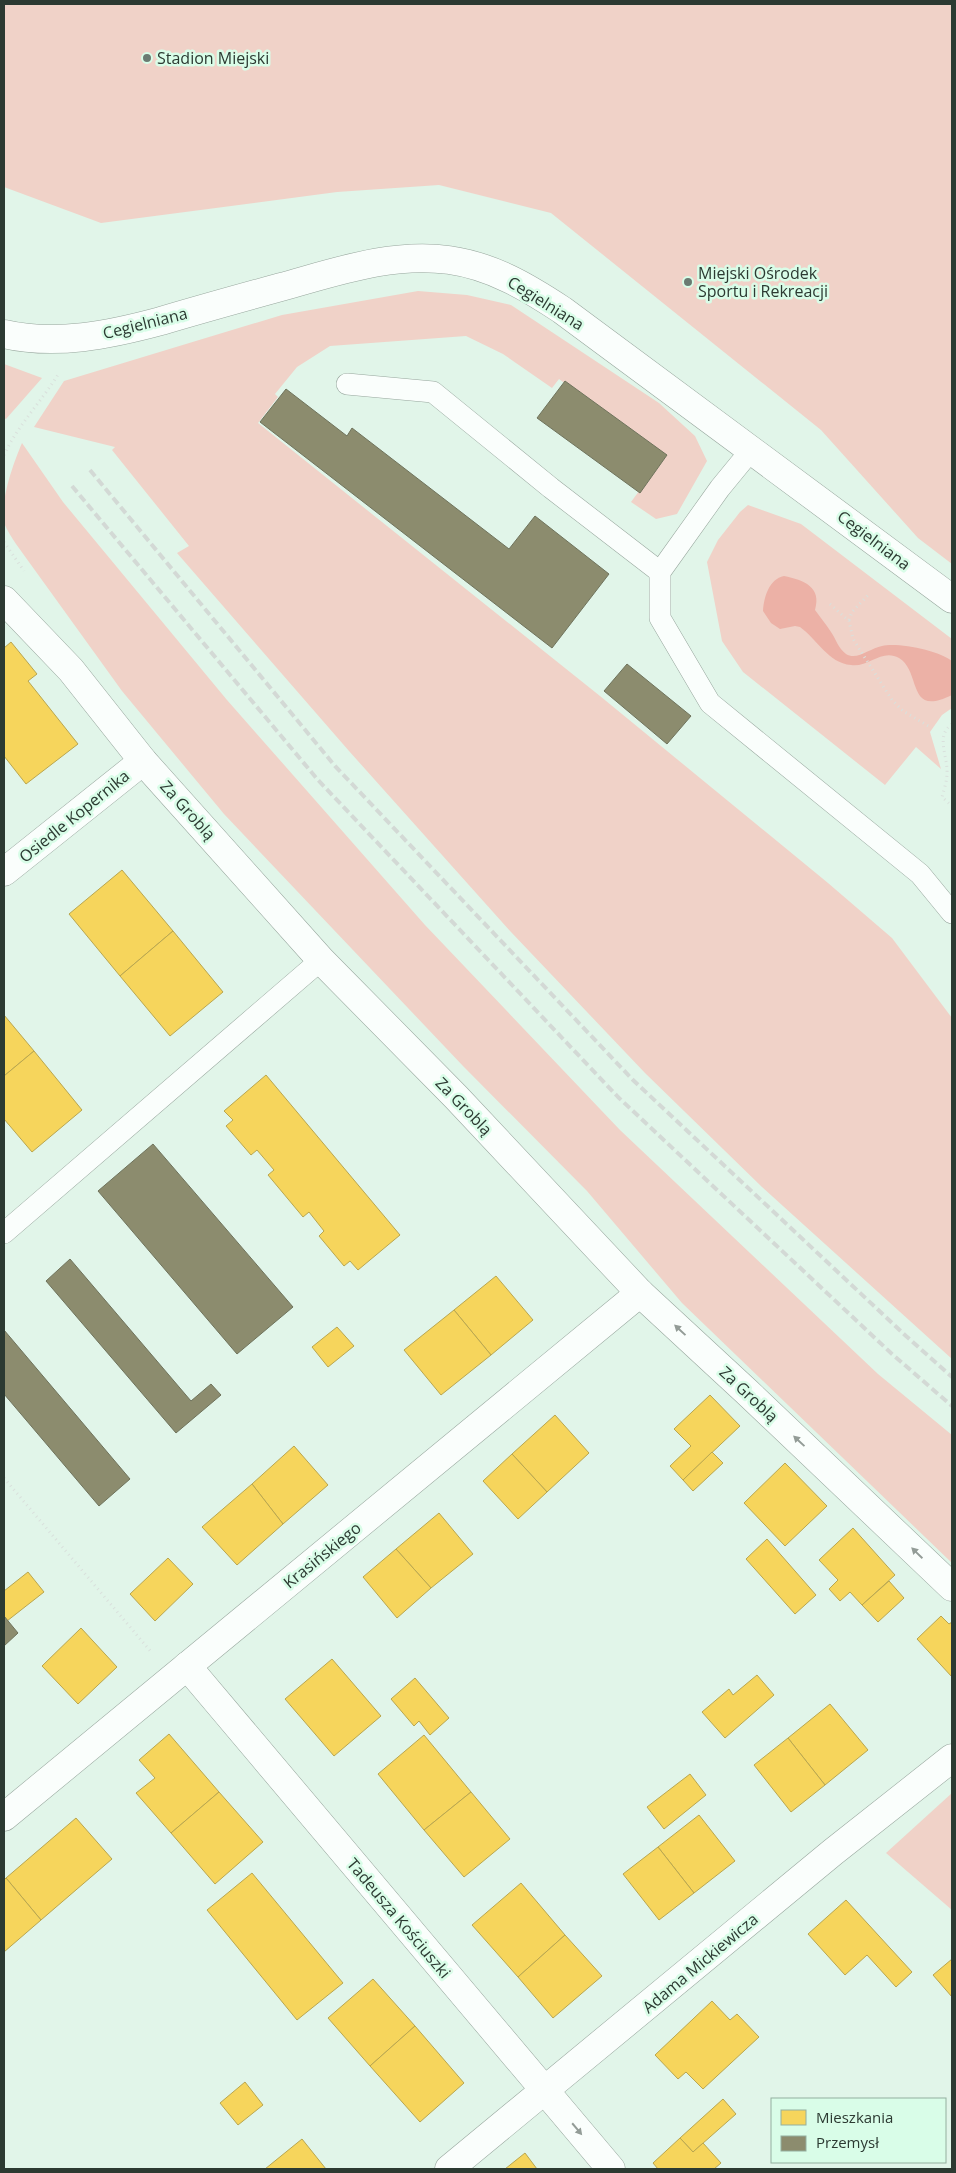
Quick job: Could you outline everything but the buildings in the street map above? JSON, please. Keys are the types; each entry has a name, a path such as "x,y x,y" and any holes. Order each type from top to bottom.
{"street":[{"name":"Cegielniana","path":"4,334 22,338 63,340 121,332 394,259 449,260 499,274 529,288 562,310 952,599"},
{"name":"Za Groblą","path":"4,600 72,670 143,761 321,960 456,1097 640,1293 952,1587"},
{"name":"Osiedle Kopernika","path":"4,872 143,761"},
{"name":"Krasińskiego","path":"4,1817 640,1293"},
{"name":"Tadeusza Kościuszki","path":"179,1672 611,2169"},
{"name":"Adama Mickiewicza","path":"449,2169 545,2092 825,1858 952,1758"}],"lane":[{"path":"347,384 434,392 551,488 660,572"},
{"path":"752,449 720,488 660,572 660,618 710,703 920,874 952,913"},
{"path":"4,1233 321,960"}],"path":[{"path":"4,455 12,439 44,397 62,369"},
{"path":"869,594 852,612 849,621 853,639 892,700 904,711 930,727"},
{"path":"830,604 849,621"},
{"path":"952,724 944,734 942,742 946,752 947,773 942,797 952,806"},
{"path":"4,1478 179,1672"}],"shaded area":[{"path":"4,4 952,4 952,564 918,538 821,430 551,213 439,185 337,192 101,223 4,187"},
{"path":"418,291 467,295 511,305 659,403 695,436 707,461 677,514 656,519 631,502 664,457 559,379 552,388 503,354 466,336 330,346 297,367 275,394 278,397 258,423 600,696 828,883 892,938 952,1018 952,1359 762,1187 645,1073 511,932 349,751 177,553 189,546 112,450 115,447 34,427 64,381 282,315"},
{"path":"4,364 42,378 6,419 4,418"},
{"path":"22,443 63,502 227,700 425,925 620,1130 878,1374 952,1435 952,1563 682,1303 587,1191 463,1066 224,814 122,691 8,531 4,523 4,504 11,472"},
{"path":"748,505 801,524 952,639 952,708 942,715 930,732 941,769 916,747 885,785 743,672 722,641 707,562 718,540 740,512"},
{"path":"784,576 804,582 814,590 816,596 815,610 846,654 855,656 877,647 898,645 929,651 946,657 952,661 952,695 937,701 928,701 921,697 911,673 899,658 887,655 863,664 851,665 843,663 829,655 800,627 780,629 771,623 763,611 768,589 775,581"},
{"path":"952,1793 952,1910 886,1853"}],"railway":[{"path":"90,470 335,766 633,1080 952,1377"},
{"path":"72,486 318,780 618,1097 892,1354 952,1406"}],"place":[{"name":"Stadion Miejski","path":"147,58"},
{"name":"Miejski Ośrodek Sportu i Rekreacji","path":"688,282"}]}
